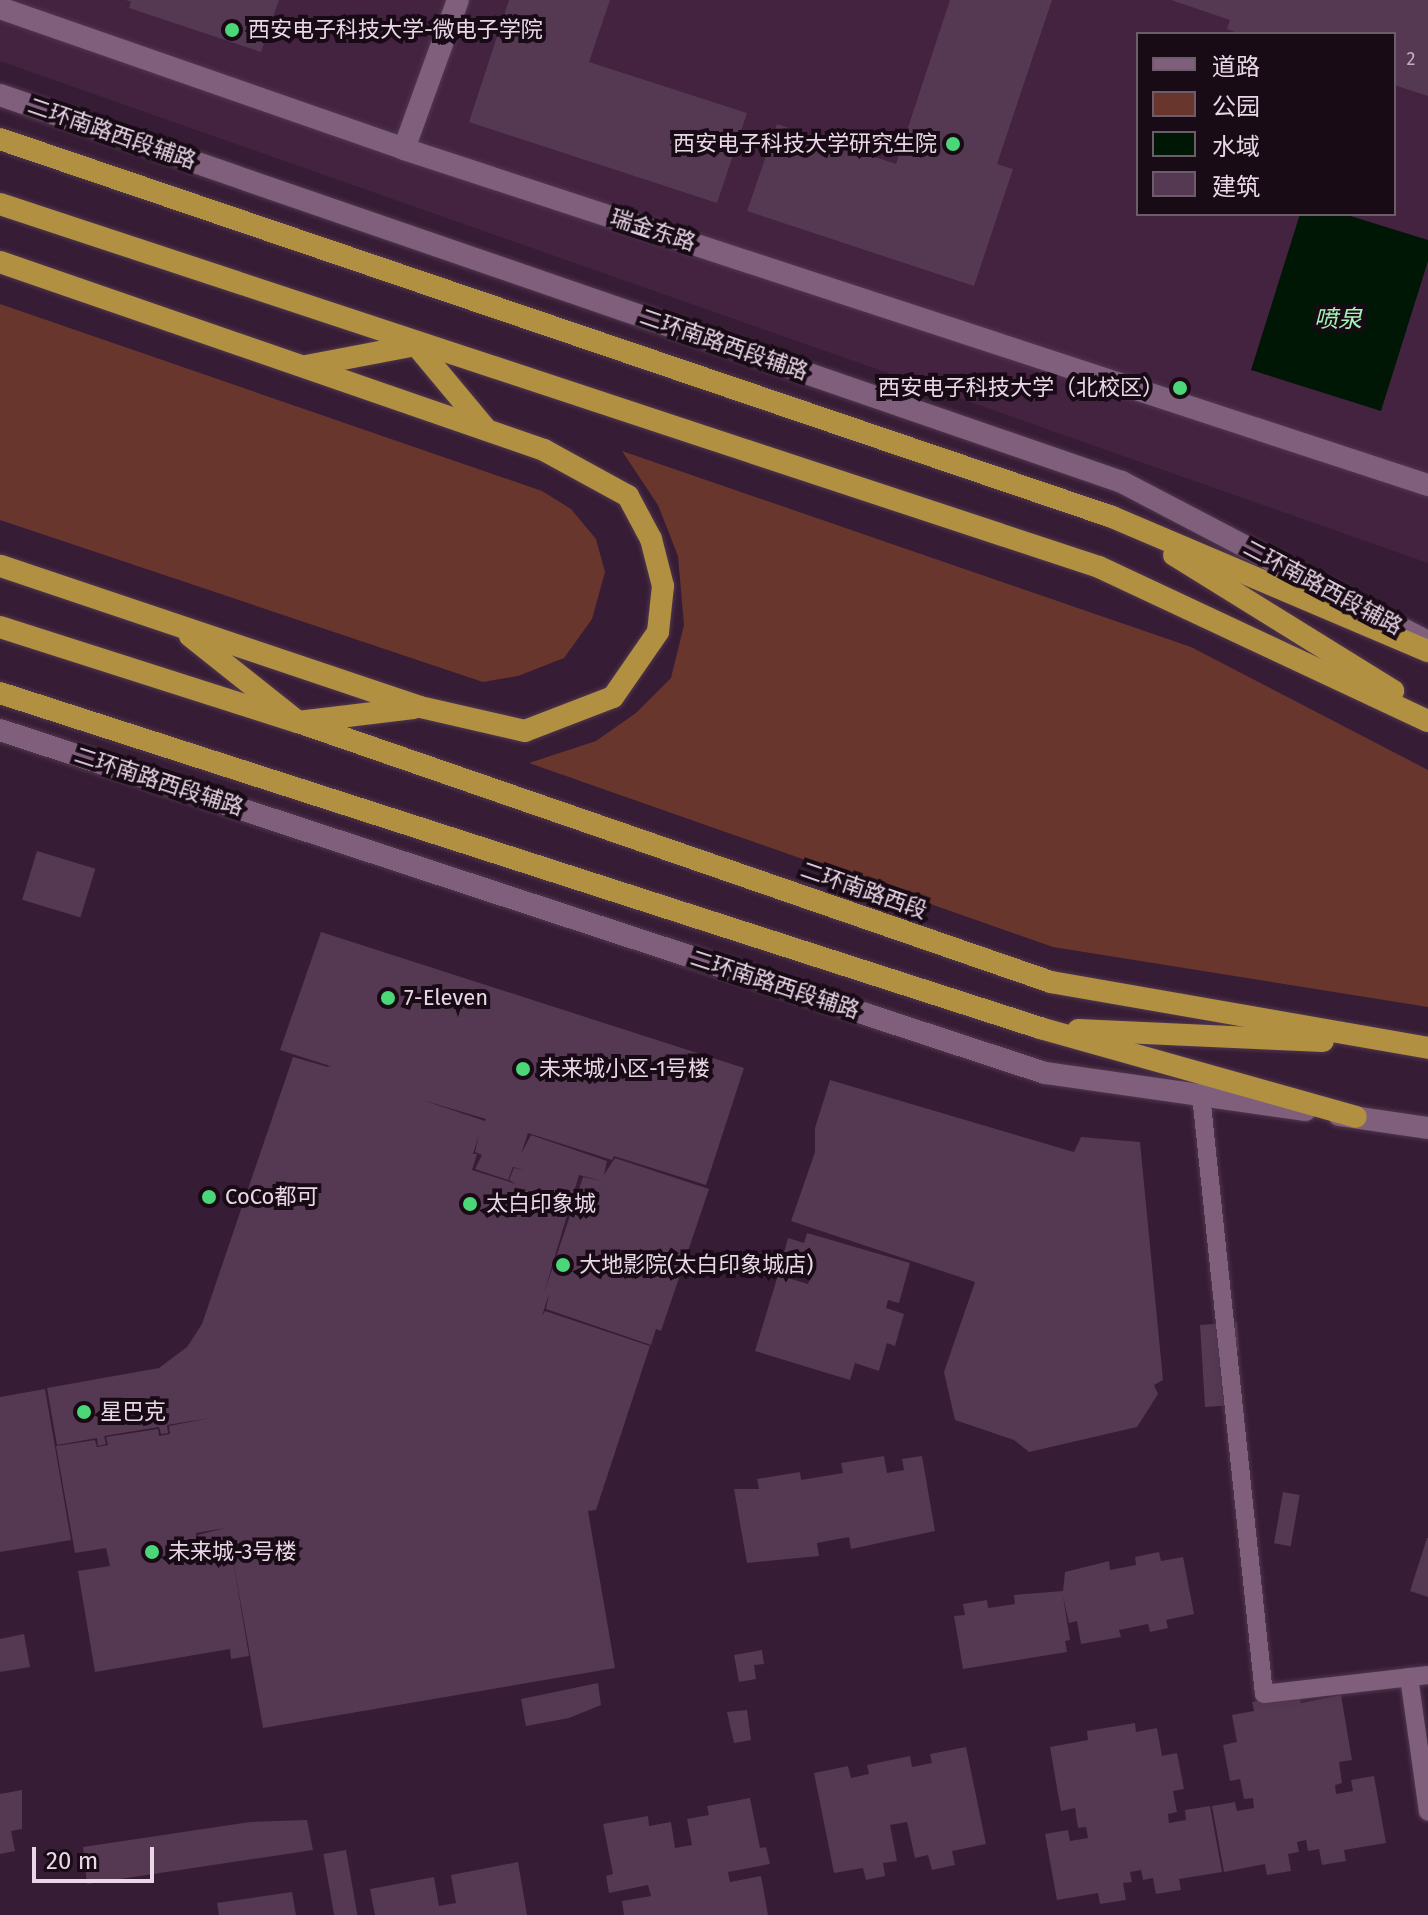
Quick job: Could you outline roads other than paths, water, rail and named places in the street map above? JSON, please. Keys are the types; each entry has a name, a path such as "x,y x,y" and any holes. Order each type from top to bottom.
{"highway":[{"path":"0,139 1112,517 1428,651"},
{"path":"0,204 416,345 1099,567 1428,721"},
{"path":"0,262 544,450 628,496 651,539 663,586 658,632 613,697 525,731 420,707 0,566"},
{"path":"305,366 416,345"},
{"path":"416,345 486,430"},
{"path":"1112,517 1428,713"},
{"path":"177,626 298,722 420,707"},
{"name":"二环南路西段","path":"0,627 298,722 1051,982 1421,1046"},
{"path":"0,693 1040,1028 1356,1117"},
{"path":"1040,1028 1421,1046"}],"street":[{"path":"404,149 458,0"},
{"name":"瑞金东路","path":"0,8 404,149 1428,485"},
{"name":"二环南路西段辅路","path":"0,95 1122,482 1428,642"},
{"name":"二环南路西段辅路","path":"0,730 1045,1073 1428,1128"}],"lane":[{"path":"1201,1095 1264,1694 1428,1675"},
{"path":"1409,1677 1428,1812"}],"water":[{"name":"喷泉","path":"1299,216 1350,216 1428,240 1428,261 1381,411 1251,370"}],"place":[{"name":"西安电子科技大学-微电子学院","path":"232,30"},
{"name":"西安电子科技大学研究生院","path":"953,144"},
{"name":"西安电子科技大学（北校区）","path":"1180,388"},
{"name":"7-Eleven","path":"388,998"},
{"name":"未来城小区-1号楼","path":"523,1069"},
{"name":"CoCo都可","path":"209,1197"},
{"name":"太白印象城","path":"470,1204"},
{"name":"大地影院(太白印象城店)","path":"563,1265"},
{"name":"星巴克","path":"84,1412"},
{"name":"未来城-3号楼","path":"152,1552"}]}
